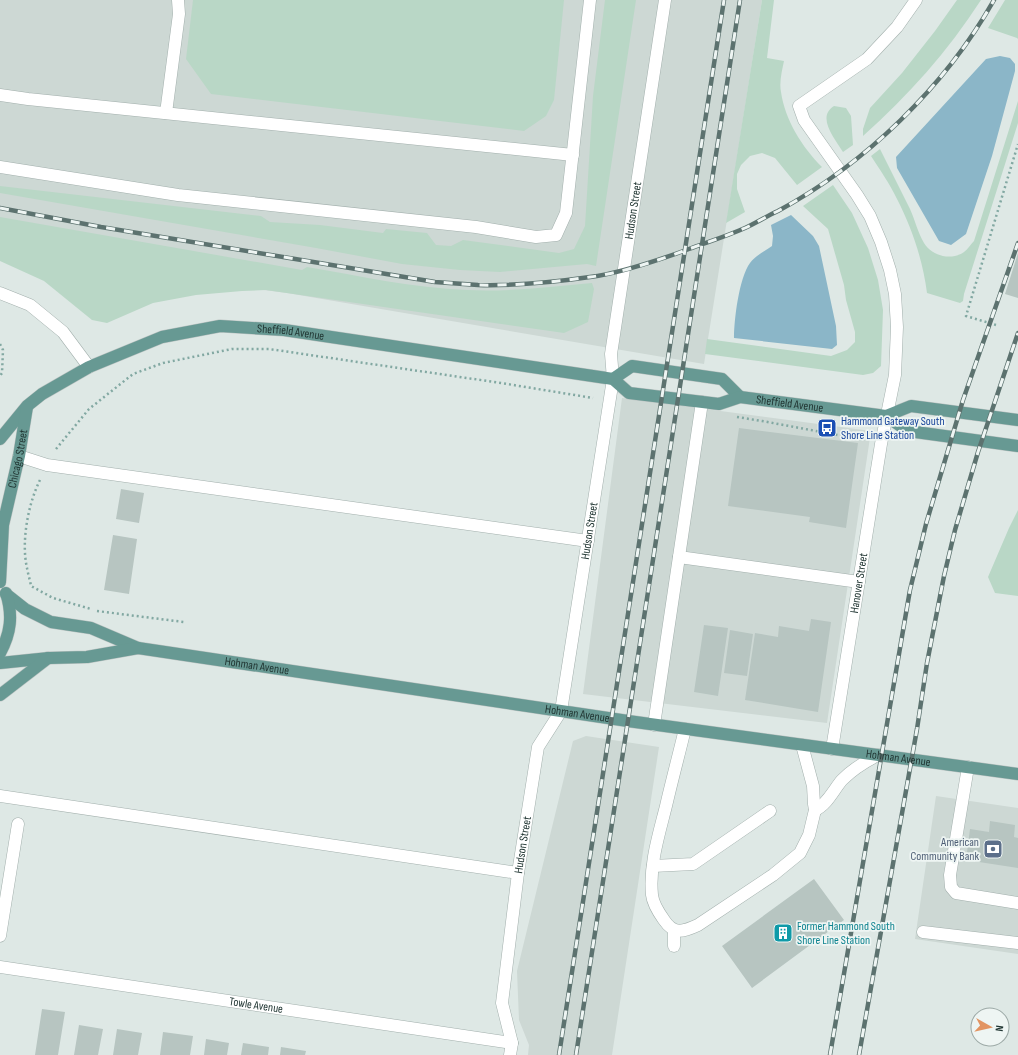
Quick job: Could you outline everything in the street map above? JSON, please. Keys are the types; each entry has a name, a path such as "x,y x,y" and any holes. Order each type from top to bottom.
{"main road":[{"name":"Sheffield Avenue","path":"89,366 162,337 220,326 284,330 613,379 629,393 719,404 740,397 886,416 908,430 1018,446"},
{"name":"Chicago Street","path":"0,439 27,406 42,394 89,366"},
{"name":"Sheffield Avenue","path":"613,379 632,366 722,379 740,397"},
{"name":"Chicago Street","path":"0,582 3,525 19,456 27,406"},
{"name":"Sheffield Avenue","path":"886,416 912,406 1018,420"},
{"path":"0,582 10,606 11,619 8,637 0,653"},
{"name":"Hohman Avenue","path":"6,594 24,609 51,622 91,628 138,648 654,725 1018,774"},
{"name":"Hohman Avenue","path":"0,663 49,658 87,657 138,648"},
{"path":"0,695 49,658"}],"street":[{"path":"166,113 179,14 178,0"},
{"path":"0,167 178,195 476,227 536,237 556,235 566,213 590,0"},
{"name":"Hudson Street","path":"511,1049 502,1003 518,873 538,747 561,711 613,379 611,354 665,0"},
{"name":"Hanover Street","path":"832,749 894,375 897,327 895,294 890,270 881,242 870,216 858,194 804,120 799,106 867,60 897,27 916,0"},
{"path":"0,95 573,155"},
{"path":"0,293 30,305 63,332 89,366"},
{"path":"654,725 702,402"},
{"path":"19,456 47,465 588,542"},
{"path":"679,557 859,582"},
{"path":"685,729 653,866 652,897 659,912 667,924 674,930 685,931 698,925 773,875 800,853 809,835 816,810 814,804 813,786 802,745"},
{"path":"816,810 821,808 842,780 860,764 878,755"},
{"path":"968,767 950,875 951,887 956,893 1018,903"},
{"path":"0,796 518,873"},
{"path":"653,866 693,864 770,811"},
{"path":"0,936 18,824"},
{"path":"674,930 674,946"},
{"path":"923,932 1018,944"},
{"name":"Towle Avenue","path":"0,967 511,1049"}],"path":[{"path":"996,325 966,316 1018,144"},
{"path":"0,344 3,350 2,373 0,376"},
{"path":"56,450 89,409 133,374 163,363 232,349 269,349 594,398"},
{"path":"731,417 762,421 865,440"},
{"path":"42,476 36,488 27,527 25,544 26,567 31,586 53,598 97,611 184,622"}],"shaded area":[{"path":"0,0 762,0 704,364 287,293 0,256"},
{"path":"622,398 871,431 827,723 583,694"},
{"path":"586,736 659,747 612,1055 528,1055 529,1045 519,1020 517,971 573,741"},
{"path":"936,796 1018,808 1018,954 915,939"}],"green space":[{"path":"193,0 564,0 554,100 546,116 524,131 211,94 186,59"},
{"path":"605,0 636,0 596,266 587,264 500,272 460,270 402,264 0,193 0,186 261,216 270,222 320,225 383,233 386,229 427,233 436,245 451,246 463,240 559,253 574,249 585,226 593,96"},
{"path":"762,0 774,0 767,58 784,61 780,88 786,113 801,142 822,167 797,185 775,158 762,153 750,156 741,165 737,174 737,189 745,212 726,223"},
{"path":"957,0 981,0 941,55 896,105 863,136 863,129 870,108 902,73"},
{"path":"1005,0 1018,0 1018,39 988,28"},
{"path":"1018,101 1018,123 963,301 960,303 927,293 920,257 907,221 891,188 871,156 880,149 927,247 942,256 948,257 959,255 974,241"},
{"path":"834,106 846,108 851,116 853,145 843,152 832,135 827,122 829,111"},
{"path":"833,185 852,213 868,248 878,280 883,310 881,366 873,373 863,375 705,354 707,339 831,356 847,350 855,342 855,332 846,300 844,285 828,229 803,206"},
{"path":"0,217 302,270 307,267 427,287 467,290 498,290 530,289 592,283 594,289 588,322 564,333 266,290 196,295 153,303 107,323 92,320 44,281 0,261"},
{"path":"1018,510 1018,596 995,593 988,577"}],"water":[{"path":"1000,56 1010,58 1015,64 1015,71 992,156 966,234 951,245 939,241 897,168 896,157 986,59"},
{"path":"791,215 813,236 819,246 836,326 837,345 832,349 734,338 738,299 746,270 755,258 772,246 773,236 771,225"}],"building":[{"path":"1018,253 1018,298 1005,294"},
{"path":"739,428 858,443 846,528 809,522 810,517 728,506"},
{"path":"121,489 144,493 139,523 116,519"},
{"path":"113,535 137,539 129,594 104,590"},
{"path":"811,619 831,622 818,712 745,700 755,633 778,637 779,626 809,631"},
{"path":"704,625 728,628 718,696 694,692"},
{"path":"730,630 753,634 747,676 724,673"},
{"name":"American Community Bank","path":"990,821 1015,825 1014,837 1018,838 1018,868 966,860 970,829 989,832"},
{"name":"Former Hammond South Shore Line Station","path":"814,879 844,920 752,988 722,946"},
{"path":"42,1009 65,1012 58,1055 35,1055"},
{"path":"79,1025 103,1029 98,1055 74,1055"},
{"path":"117,1029 142,1033 138,1055 113,1055"},
{"path":"163,1032 193,1036 190,1055 160,1055"},
{"path":"206,1039 229,1043 227,1055 204,1055"},
{"path":"243,1043 269,1047 268,1055 241,1055"},
{"path":"281,1047 306,1051 305,1055 280,1055"}],"railway":[{"path":"559,1055 724,0"},
{"path":"576,1055 740,0"},
{"path":"0,208 101,227 435,282 478,285 520,284 577,279 602,275 640,266 745,228 810,192 842,170 872,147 927,93 952,63 994,0"},
{"path":"830,1055 910,590 926,524 963,400 1018,243"},
{"path":"859,1055 917,729 927,663 944,576 955,530 978,452 1018,333"}],"place":[{"name":"Hammond Gateway South Shore Line Station","path":"827,428"},
{"name":"American Community Bank","path":"993,849"},
{"name":"Former Hammond South Shore Line Station","path":"783,933"}]}
